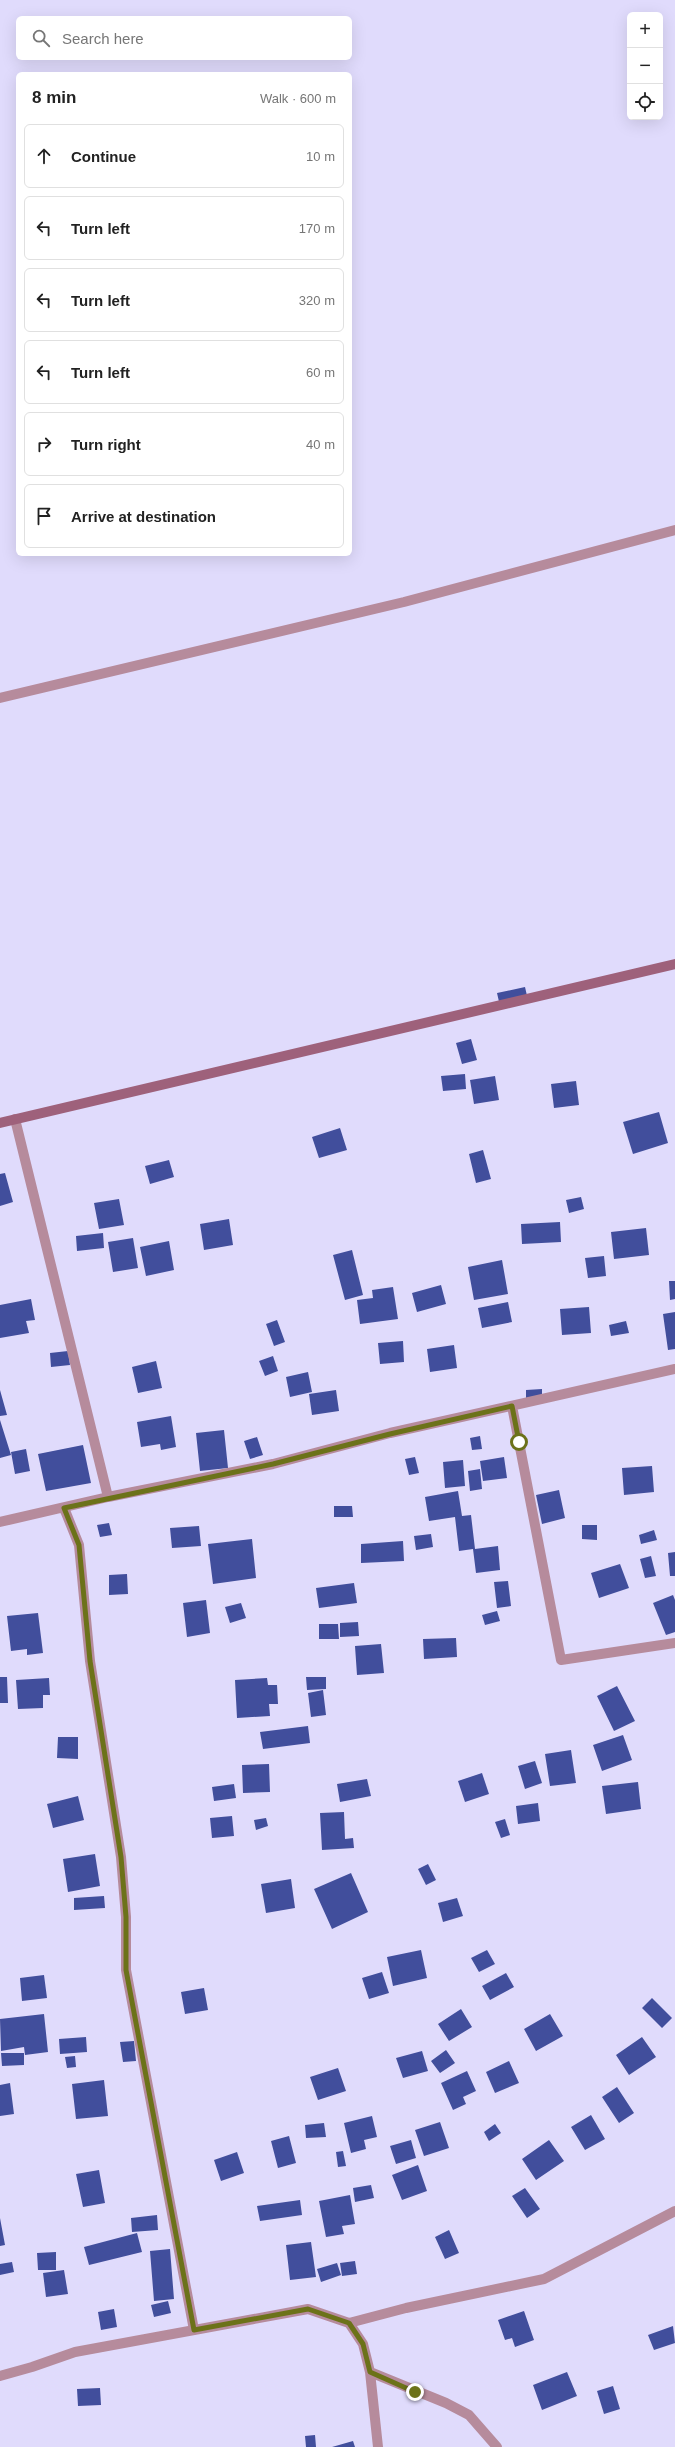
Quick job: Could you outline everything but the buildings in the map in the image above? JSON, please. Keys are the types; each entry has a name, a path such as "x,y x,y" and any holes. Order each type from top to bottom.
{"street":[{"path":"0,698 404,602 675,530"},
{"path":"0,1123 675,964"},
{"path":"15,1119 108,1497"},
{"path":"0,1522 108,1497 273,1464 390,1434 675,1369"},
{"path":"512,1406 561,1660 675,1643"},
{"path":"64,1508 79,1545 90,1661 121,1857 126,1917 126,1970 194,2330"},
{"path":"0,2376 75,2352 308,2309 349,2323 406,2308 544,2279 675,2211"},
{"path":"349,2323 363,2344 370,2372 378,2447"},
{"path":"370,2372 446,2403 469,2415 497,2447"}],"route":[{"path":"415,2392 370,2372 363,2344 349,2323 308,2309 194,2330 167,2196 126,1970 128,1944 121,1857 90,1661 79,1545 64,1508 108,1497 273,1464 390,1434 512,1406 519,1442"}]}
